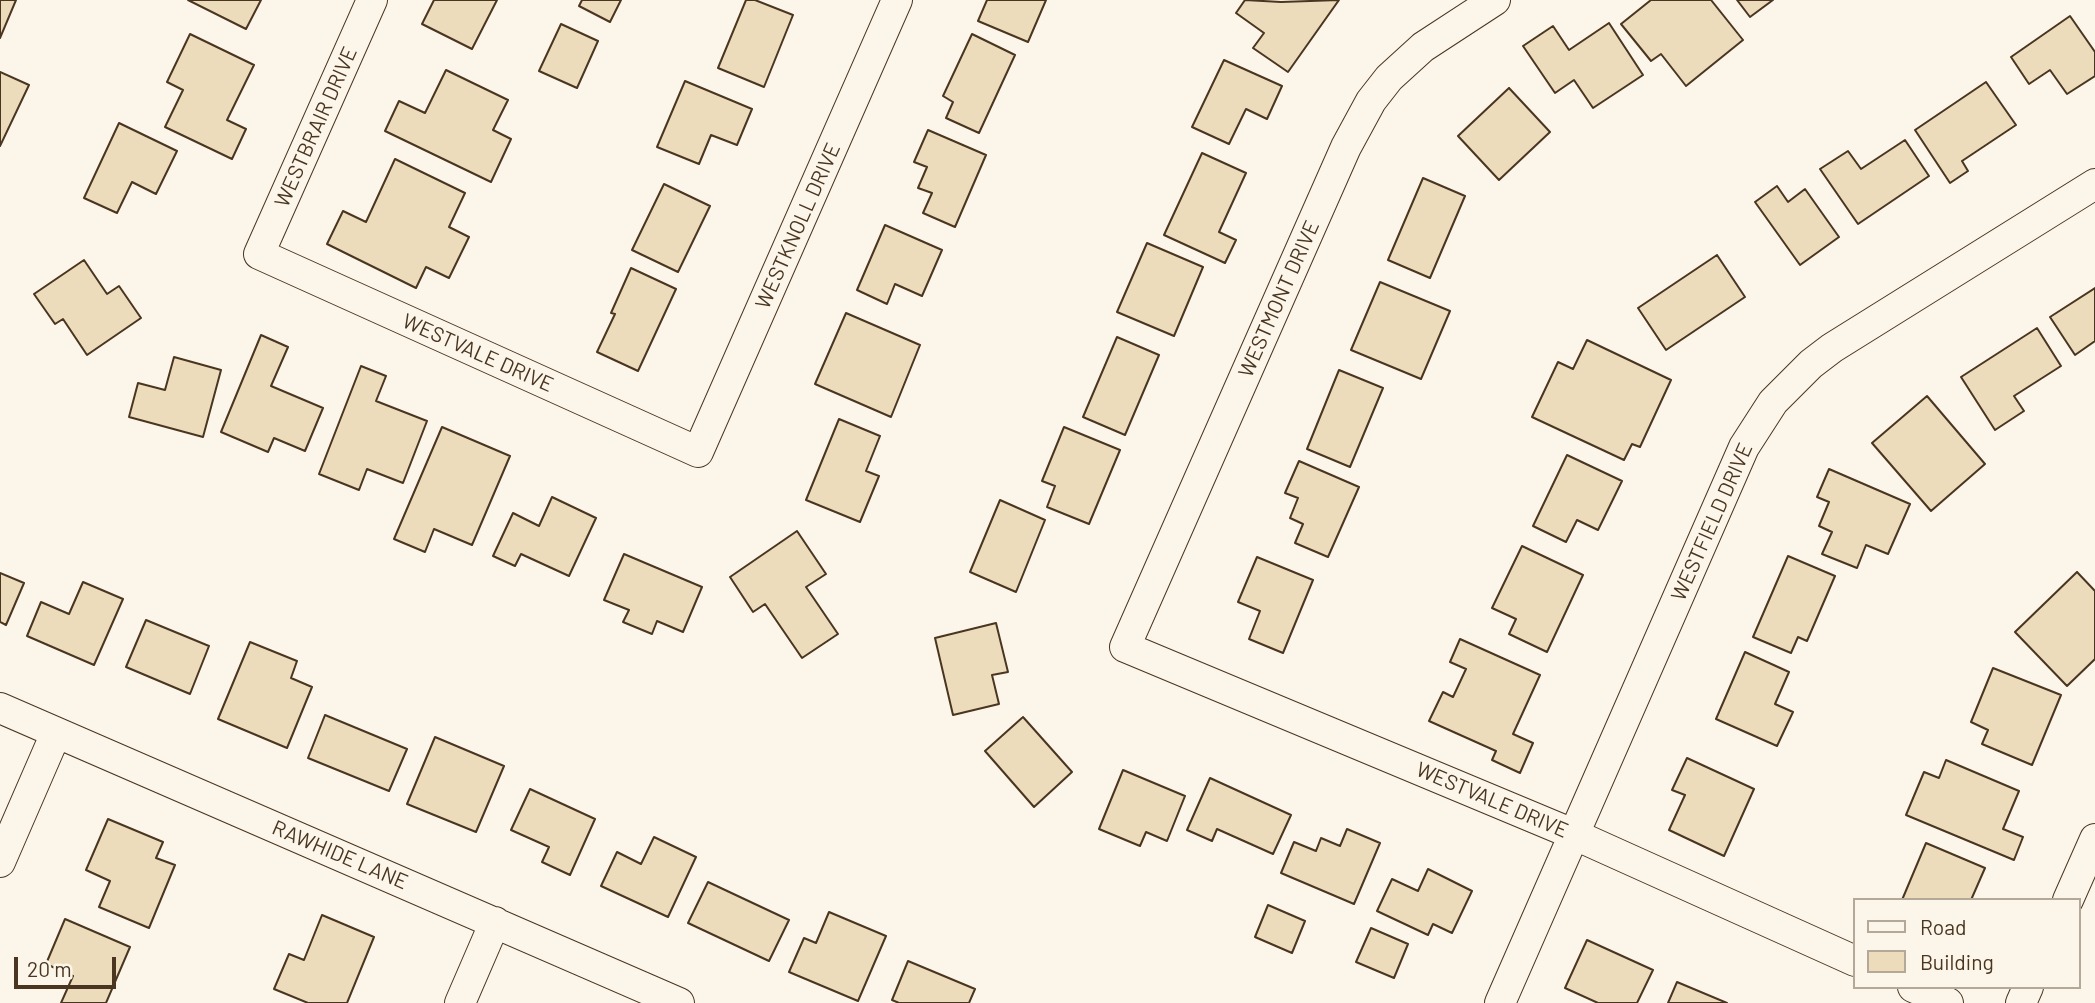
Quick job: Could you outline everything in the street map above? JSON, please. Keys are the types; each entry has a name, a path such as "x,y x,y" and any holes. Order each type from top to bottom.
{"street":[{"name":"WESTBRAIR DRIVE","path":"259,254 373,0"},
{"name":"WESTKNOLL DRIVE","path":"698,452 897,0"},
{"name":"WESTMONT DRIVE","path":"1125,647 1341,160 1371,100 1389,78 1423,47 1495,0"},
{"name":"WESTFIELD DRIVE","path":"1500,1003 1744,447 1773,402 1811,364 1832,348 2095,184"},
{"name":"WESTVALE DRIVE","path":"259,254 698,452"},
{"name":"WESTVALE DRIVE","path":"1125,647 1573,834 1854,961"},
{"name":"RAWHIDE LANE","path":"0,708 679,1003"},
{"path":"0,862 56,733"},
{"path":"2069,898 2095,839"},
{"path":"460,1003 495,922"},
{"path":"1917,989 1948,1003"}],"building":[{"path":"0,0 16,0 0,38"},
{"path":"188,0 261,0 246,29"},
{"path":"434,0 497,0 472,49 422,24"},
{"path":"582,0 621,0 610,22 579,6"},
{"path":"746,0 755,0 793,15 764,87 718,68"},
{"path":"987,0 1046,0 1028,42 978,21"},
{"path":"1245,0 1339,0 1288,72 1253,48 1264,33 1236,13"},
{"path":"1651,0 1711,0 1743,40 1686,86 1661,54 1651,61 1621,24"},
{"path":"1737,0 1773,0 1750,17"},
{"path":"2070,16 2095,52 2095,76 2067,94 2050,70 2029,84 2011,57"},
{"path":"1609,23 1643,75 1593,108 1574,80 1555,93 1523,46 1553,26 1569,50"},
{"path":"561,24 598,41 577,88 539,71"},
{"path":"190,34 254,65 227,120 246,129 232,159 165,127 183,90 167,82"},
{"path":"972,34 1015,55 979,133 946,118 953,102 943,96"},
{"path":"1224,60 1282,86 1267,119 1246,109 1229,144 1192,127"},
{"path":"446,70 508,100 493,130 511,139 491,182 385,131 399,101 425,113"},
{"path":"0,72 29,85 0,146"},
{"path":"685,81 752,109 737,145 711,135 699,164 657,147"},
{"path":"1986,82 2016,125 1962,161 1968,171 1950,183 1915,130"},
{"path":"1509,88 1550,132 1499,180 1458,136"},
{"path":"119,123 177,151 156,194 132,182 117,213 84,198"},
{"path":"928,130 986,155 955,227 923,213 932,193 918,188 927,167 914,162"},
{"path":"1905,140 1929,176 1858,224 1820,169 1848,151 1861,169"},
{"path":"1202,153 1246,173 1219,232 1236,240 1225,263 1164,235"},
{"path":"395,159 465,193 449,227 469,237 449,278 426,267 416,288 327,244 343,211 366,222"},
{"path":"1423,178 1465,196 1430,278 1388,260"},
{"path":"664,184 710,206 678,272 632,250"},
{"path":"1777,186 1788,202 1805,189 1839,237 1800,265 1755,202"},
{"path":"885,225 942,250 922,296 895,284 887,304 857,290"},
{"path":"1147,243 1203,267 1174,336 1117,312"},
{"path":"1717,255 1745,297 1666,350 1638,308"},
{"path":"84,260 107,294 119,286 141,318 87,355 63,319 55,324 34,294"},
{"path":"631,268 676,289 638,371 597,352 615,314 611,313"},
{"path":"1380,282 1450,311 1421,379 1351,350"},
{"path":"2095,288 2095,341 2075,355 2050,317"},
{"path":"846,313 920,345 891,417 815,384"},
{"path":"2037,328 2061,366 2014,396 2024,411 1995,430 1961,377"},
{"path":"261,335 288,347 271,386 323,408 305,451 274,438 268,452 221,432"},
{"path":"1117,337 1159,355 1125,435 1083,417"},
{"path":"1587,340 1671,380 1640,447 1632,444 1624,460 1532,417 1558,362 1573,369"},
{"path":"174,357 221,370 203,437 129,417 138,383 165,390"},
{"path":"361,366 386,376 376,401 427,421 403,483 367,469 359,490 319,474"},
{"path":"1339,370 1383,388 1350,467 1307,449"},
{"path":"1927,396 1985,464 1931,511 1872,443"},
{"path":"839,419 880,436 866,471 879,476 860,522 806,500"},
{"path":"442,427 510,456 472,545 434,529 425,552 394,539"},
{"path":"1064,427 1120,450 1089,524 1047,507 1055,486 1042,481"},
{"path":"1567,455 1622,481 1598,530 1577,520 1566,542 1533,526"},
{"path":"1299,461 1359,487 1328,557 1295,543 1303,524 1290,518 1298,498 1285,493"},
{"path":"1829,469 1910,504 1888,554 1866,545 1857,568 1822,554 1832,532 1819,526 1829,502 1817,497"},
{"path":"552,497 596,518 569,576 521,554 515,566 493,556 513,513 539,526"},
{"path":"1000,500 1045,520 1016,592 970,572"},
{"path":"797,531 826,574 806,587 838,634 802,658 765,604 753,612 730,577"},
{"path":"1522,546 1583,575 1547,652 1509,634 1516,619 1492,608"},
{"path":"624,554 702,587 683,632 657,621 652,634 623,622 629,610 604,600"},
{"path":"1788,556 1835,576 1807,641 1798,637 1791,653 1753,637"},
{"path":"1257,557 1313,580 1283,653 1249,639 1260,611 1238,602"},
{"path":"2077,572 2095,591 2095,659 2067,686 2015,632"},
{"path":"0,573 24,583 6,625 0,622"},
{"path":"83,582 123,599 94,665 27,636 41,602 69,614"},
{"path":"146,620 209,646 190,694 126,667"},
{"path":"996,623 1008,672 992,675 999,704 953,715 935,638"},
{"path":"1460,639 1540,675 1513,734 1533,743 1520,773 1492,760 1496,751 1429,721 1443,692 1453,697 1466,669 1450,662"},
{"path":"250,642 297,661 291,678 312,687 287,748 218,719"},
{"path":"1745,652 1789,672 1775,704 1793,712 1777,746 1716,719"},
{"path":"1993,668 2061,695 2032,765 1982,744 1988,730 1971,722"},
{"path":"325,715 407,749 389,791 308,758"},
{"path":"1023,717 1072,772 1034,807 985,751"},
{"path":"435,737 504,766 476,832 407,804"},
{"path":"1687,758 1754,789 1724,856 1669,830 1685,795 1672,790"},
{"path":"1946,760 2019,791 2003,829 2023,837 2014,860 1906,815 1924,772 1939,778"},
{"path":"1123,770 1185,796 1167,841 1146,832 1140,846 1099,829"},
{"path":"1210,778 1291,815 1273,854 1217,829 1212,841 1187,830"},
{"path":"530,789 595,819 570,875 542,862 549,847 511,830"},
{"path":"108,819 163,842 156,858 175,865 149,928 99,907 110,881 86,870"},
{"path":"1347,829 1380,843 1354,904 1281,873 1294,842 1316,851 1321,838 1340,846"},
{"path":"654,837 696,857 668,917 601,886 617,852 641,864"},
{"path":"1926,843 1985,868 1972,898 1903,898"},
{"path":"1428,869 1472,891 1452,933 1433,924 1428,935 1377,911 1392,879 1418,891"},
{"path":"708,882 789,920 769,961 688,923"},
{"path":"1268,905 1305,921 1292,953 1255,937"},
{"path":"829,912 886,936 858,1001 789,972 804,938 816,943"},
{"path":"322,915 374,937 347,1003 308,1003 274,989 289,954 304,960"},
{"path":"65,919 130,947 106,1003 61,1003 73,976 46,964"},
{"path":"1371,928 1408,944 1394,978 1356,962"},
{"path":"1587,940 1653,970 1637,1003 1598,1003 1565,988"},
{"path":"908,961 975,989 969,1003 899,1003 892,1000"},
{"path":"1677,982 1727,1003 1668,1003"}]}
